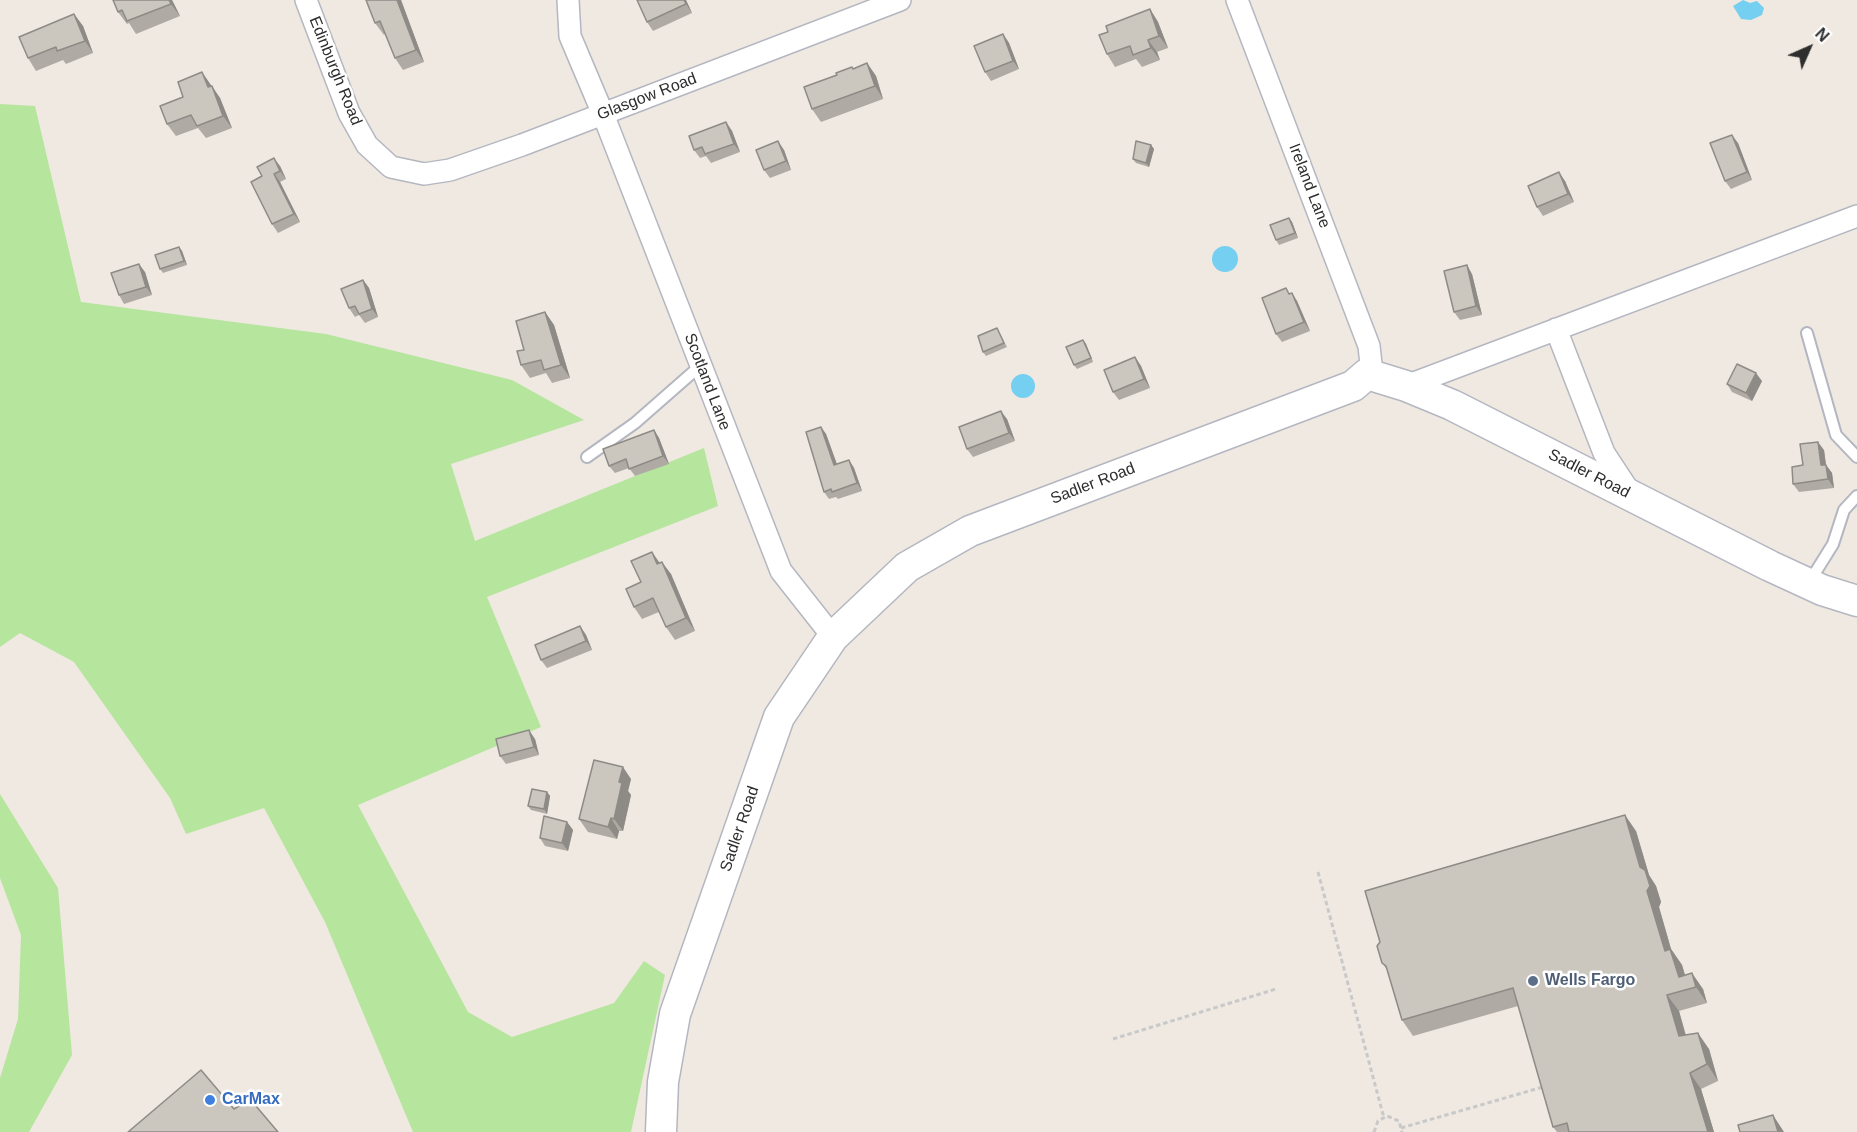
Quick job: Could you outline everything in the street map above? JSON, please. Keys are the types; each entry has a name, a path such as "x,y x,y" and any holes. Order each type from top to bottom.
{"street":[{"name":"Edinburgh Road","path":"306,0 349,113 367,145 391,167"},
{"name":"Scotland Lane","path":"568,0 570,36 603,114 781,571 832,637"},
{"name":"Glasgow Road","path":"391,167 424,174 450,170 900,0"},
{"name":"Ireland Lane","path":"1237,0 1369,346 1371,364 1367,374"},
{"path":"1406,386 1857,216"},
{"path":"1556,329 1604,453 1633,497"},
{"name":"Sadler Road","path":"661,1132 666,1062 679,1003 779,717 832,637 907,567 970,531 1353,386 1367,374 1406,386 1452,405 1808,584 1857,601"}],"lane":[{"path":"1807,333 1836,435 1857,457"},
{"path":"587,457 635,423 700,366"},
{"path":"1808,584 1833,544 1844,510 1857,496"}],"path":[{"path":"1318,872 1384,1118"},
{"path":"1113,1039 1276,989"},
{"path":"1374,1132 1378,1121 1387,1116 1399,1121 1401,1130 1548,1086"}],"green space":[{"path":"0,104 35,106 81,302 326,334 512,380 584,420 451,464 475,541 704,448 718,506 487,597 541,727 358,805 468,1012 512,1037 614,1003 644,961 665,975 631,1132 413,1132 325,922 264,808 186,834 170,798 74,662 20,633 0,647"},
{"path":"0,794 58,888 72,1055 29,1132 0,1132 0,1078 18,1019 21,935 0,878"}],"water":[{"path":"1743,0 1750,3 1757,1 1764,8 1762,15 1751,20 1741,19 1733,6"},
{"path":"1225,246 1234,250 1238,259 1234,268 1225,272 1216,268 1212,259 1216,250"},
{"path":"1023,374 1032,377 1035,386 1032,395 1023,398 1014,395 1011,386 1014,377"}],"building":[{"path":"113,0 169,0 171,4 127,21 122,10 118,12"},
{"path":"366,0 397,0 416,50 395,58 380,21 375,23"},
{"path":"637,0 684,0 686,4 647,22"},
{"path":"1150,9 1159,36 1148,40 1151,48 1133,55 1130,46 1107,54 1099,35 1108,32 1106,26"},
{"path":"74,14 85,41 57,51 56,47 28,58 19,37"},
{"path":"1003,34 1013,61 985,72 974,46"},
{"path":"867,63 875,86 812,109 804,87"},
{"path":"202,72 208,87 212,86 223,116 197,126 191,115 167,124 160,106 183,97 178,82"},
{"path":"726,122 734,144 705,154 702,147 694,150 689,136"},
{"path":"1732,135 1747,172 1725,181 1710,143"},
{"path":"778,141 786,161 764,170 756,150"},
{"path":"1136,141 1151,145 1146,163 1133,159"},
{"path":"274,158 280,171 274,174 294,214 272,224 251,182 262,176 257,167"},
{"path":"1559,172 1568,194 1537,207 1528,186"},
{"path":"1289,218 1295,233 1276,240 1270,225"},
{"path":"179,247 184,261 160,269 155,255"},
{"path":"139,264 146,287 119,295 111,273"},
{"path":"1467,265 1476,306 1454,312 1444,271"},
{"path":"363,280 372,309 359,314 355,306 349,308 341,289"},
{"path":"1286,288 1289,294 1292,293 1304,322 1276,334 1262,298"},
{"path":"545,312 561,365 544,370 541,360 521,365 517,351 524,350 516,321"},
{"path":"997,328 1004,343 983,352 978,336"},
{"path":"1083,340 1091,358 1074,365 1066,347"},
{"path":"1135,357 1144,379 1113,392 1104,370"},
{"path":"1737,364 1756,373 1746,393 1727,384"},
{"path":"1001,411 1009,433 967,449 959,427"},
{"path":"821,427 834,465 849,460 857,483 832,492 831,489 824,492 806,432"},
{"path":"654,430 663,456 629,469 626,459 609,466 603,449"},
{"path":"1818,442 1821,465 1826,465 1828,479 1793,484 1792,467 1803,465 1800,444"},
{"path":"652,552 657,564 662,562 686,618 666,627 653,598 634,607 626,589 641,582 631,561"},
{"path":"580,626 586,641 541,660 535,645"},
{"path":"529,730 534,747 500,756 496,739"},
{"path":"594,760 623,767 614,819 611,818 608,827 579,819"},
{"path":"532,789 547,792 544,809 528,806"},
{"name":"Wells Fargo","path":"1625,815 1640,867 1645,870 1650,886 1647,891 1665,951 1670,949 1679,977 1692,973 1696,987 1667,995 1679,1036 1698,1033 1707,1064 1690,1073 1708,1132 1569,1132 1567,1123 1553,1127 1513,988 1402,1020 1386,966 1382,963 1377,946 1380,942 1365,891"},
{"path":"544,816 567,822 562,843 540,838"},
{"path":"201,1070 234,1109 250,1099 278,1132 128,1132"},
{"path":"1773,1115 1778,1132 1740,1132 1738,1125"}],"place":[{"name":"Wells Fargo","path":"1533,981"},
{"name":"CarMax","path":"210,1100"}]}
